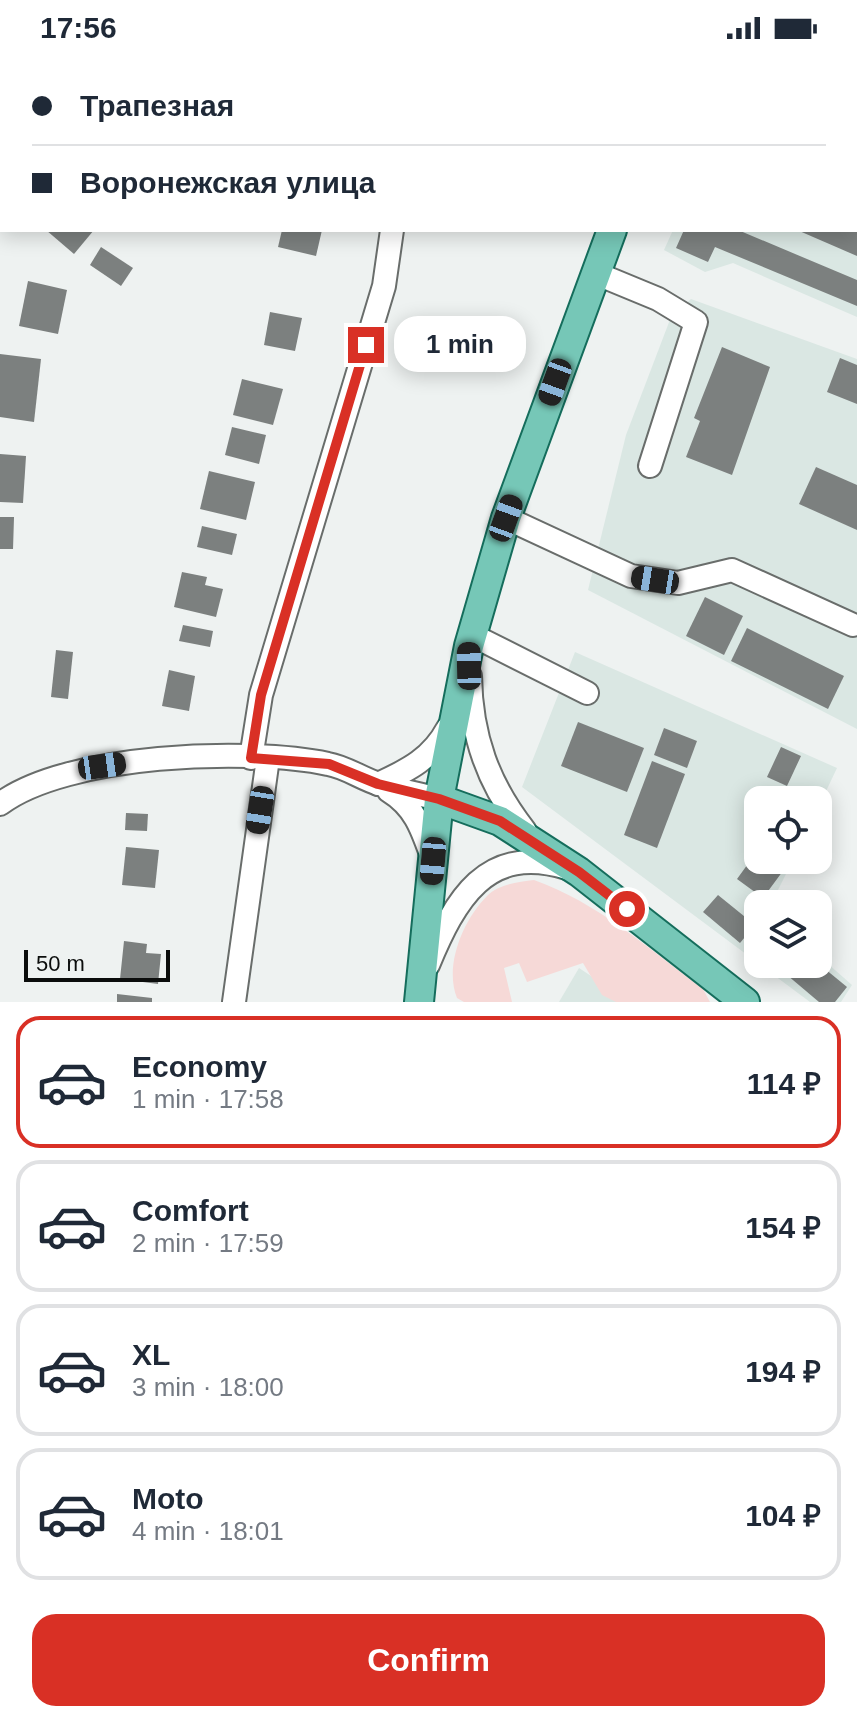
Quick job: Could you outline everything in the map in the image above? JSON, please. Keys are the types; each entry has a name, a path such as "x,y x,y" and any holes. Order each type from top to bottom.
{"main road":[{"path":"421,990 439,799 471,640 506,518 595,273 606,232"},
{"path":"439,799 500,821 579,872 745,1002"}],"street":[{"path":"234,1002 260,758 261,695 384,286 392,232"},
{"path":"595,273 658,299 696,322 650,466"},
{"path":"506,518 631,576 678,583 732,570 853,625"},
{"path":"533,842 502,802 483,764 473,720 471,640 587,693"},
{"path":"378,784 415,766 436,750 455,716"},
{"path":"0,804 73,770 161,758 260,758 329,764 378,784 439,799"},
{"path":"378,784 407,802 421,825 433,861"},
{"path":"421,990 441,932 461,899 481,876 517,862 551,863 579,872"}],"shaded area":[{"path":"672,232 857,232 857,317 733,263 705,272 664,250"},
{"path":"691,299 857,359 857,729 588,590 626,435 671,317"},
{"path":"575,652 837,768 828,786 744,786 744,874 786,874 778,890 744,890 744,953 522,787"},
{"path":"534,880 580,901 622,928 703,989 710,1002 616,1002 602,995 583,963 527,982 519,963 504,968 512,1002 464,1002 457,998 454,958 470,918 487,896 497,889"},
{"path":"832,967 852,985 841,1002 810,1002 778,978 832,978"},
{"path":"579,968 630,1002 559,1002"}],"building":[{"path":"48,232 92,232 74,254"},
{"path":"282,232 322,232 316,256 278,247"},
{"path":"683,232 743,232 857,280 857,306 715,247 708,262 676,248"},
{"path":"802,232 857,232 857,256"},
{"path":"101,247 133,268 121,286 90,265"},
{"path":"28,281 67,290 58,334 19,326"},
{"path":"270,312 302,318 295,351 264,345"},
{"path":"722,347 770,367 732,475 686,457 700,421 694,418"},
{"path":"0,354 41,359 34,422 0,417"},
{"path":"840,358 857,365 857,404 827,392"},
{"path":"242,379 283,389 273,425 233,415"},
{"path":"232,427 266,435 259,464 225,455"},
{"path":"0,454 26,456 23,503 0,502"},
{"path":"816,467 857,485 857,530 799,504"},
{"path":"209,471 255,482 246,520 200,509"},
{"path":"0,517 14,517 13,549 0,549"},
{"path":"202,526 237,534 232,555 197,547"},
{"path":"182,572 207,577 205,585 223,589 216,617 174,607"},
{"path":"705,597 743,616 724,655 686,636"},
{"path":"183,625 213,631 210,647 179,641"},
{"path":"747,628 844,676 828,709 731,661"},
{"path":"56,650 73,652 68,699 51,697"},
{"path":"169,670 195,676 189,711 162,706"},
{"path":"578,722 644,748 627,792 561,766"},
{"path":"664,728 697,741 687,768 654,755"},
{"path":"781,747 801,756 787,786 767,777"},
{"path":"652,761 685,774 657,848 624,835"},
{"path":"126,813 148,814 147,831 125,830"},
{"path":"126,847 159,850 155,888 122,885"},
{"path":"744,869 744,874 781,874 769,890 752,890 737,879"},
{"path":"718,895 744,916 744,938 740,943 703,912"},
{"path":"124,941 147,944 146,953 161,954 158,984 120,979"},
{"path":"832,975 847,987 835,1002 819,1002 791,978 832,978"},
{"path":"117,994 152,998 152,1002 117,1002"}],"route":[{"path":"366,345 261,695 251,758 329,764 378,784 439,799 500,821 579,872 627,909"}]}
